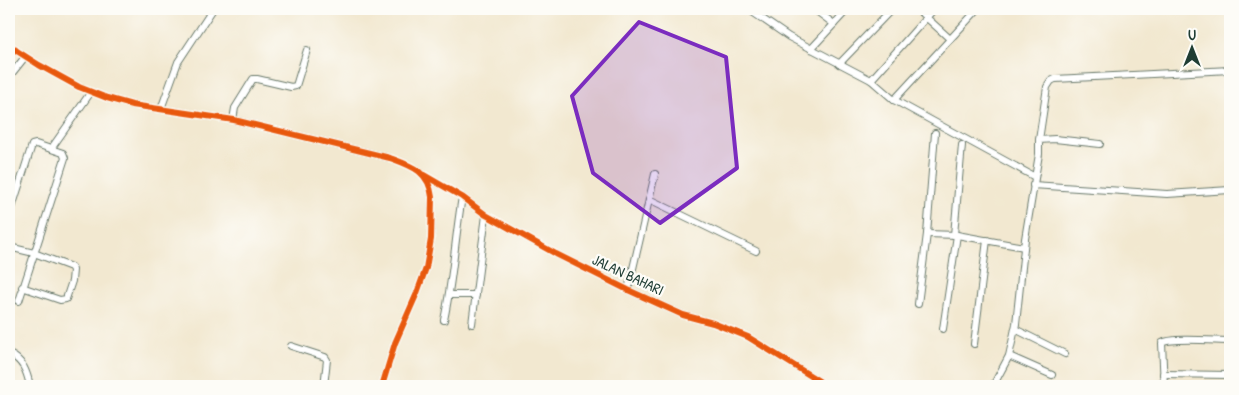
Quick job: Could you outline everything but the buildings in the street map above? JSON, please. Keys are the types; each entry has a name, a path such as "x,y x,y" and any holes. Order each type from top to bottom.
{"street":[{"path":"161,109 178,62 213,9"},
{"path":"748,9 789,37 871,80 894,100 1035,176"},
{"path":"814,9 834,24"},
{"path":"811,49 848,9"},
{"path":"839,64 892,9"},
{"path":"917,9 950,39"},
{"path":"871,80 934,9"},
{"path":"894,100 978,9"},
{"name":"JALAN BAHARI","path":"9,44 25,57 58,76 91,92 132,105 233,120 390,158 414,167 462,197 486,215 556,254 628,290 683,314 713,323 748,337 825,386"},
{"path":"233,120 235,108 253,79 292,87 296,86 307,50"},
{"path":"9,77 25,57"},
{"path":"993,386 1009,356 1016,329 1024,247 1039,154 1039,140 1047,88 1051,81 1055,79 1230,70"},
{"path":"51,149 91,92"},
{"path":"918,304 927,234 935,133"},
{"path":"1039,140 1055,139 1100,144"},
{"path":"9,217 32,145 36,144 63,153 65,158 18,301"},
{"path":"943,329 955,235 962,145"},
{"path":"628,290 655,174"},
{"path":"382,386 395,343 426,268 431,239 432,191 424,175"},
{"path":"1033,185 1167,194 1230,190"},
{"path":"444,320 450,295 456,229 462,197"},
{"path":"649,199 756,251"},
{"path":"472,324 486,215"},
{"path":"927,234 955,235 1024,247"},
{"path":"974,344 987,240"},
{"path":"9,246 71,267 74,273 66,299 60,300 22,288"},
{"path":"450,295 476,295"},
{"path":"1016,329 1065,354"},
{"path":"1164,386 1162,344 1165,341 1230,341"},
{"path":"291,346 325,357 327,360 324,386"},
{"path":"9,354 23,364 30,386"},
{"path":"1009,356 1052,375"},
{"path":"1163,374 1230,375"}],"highlighted area":[{"path":"639,22 726,57 737,168 660,223 593,173 572,96"}],"cycle path":[{"path":"9,44 39,65 79,87 107,98 132,105 234,120 390,158 412,167 423,175 430,188 432,197 431,239 426,268 395,343 382,386"},
{"path":"424,175 462,197 486,215 556,254 683,315 713,323 748,337 825,386"}]}
